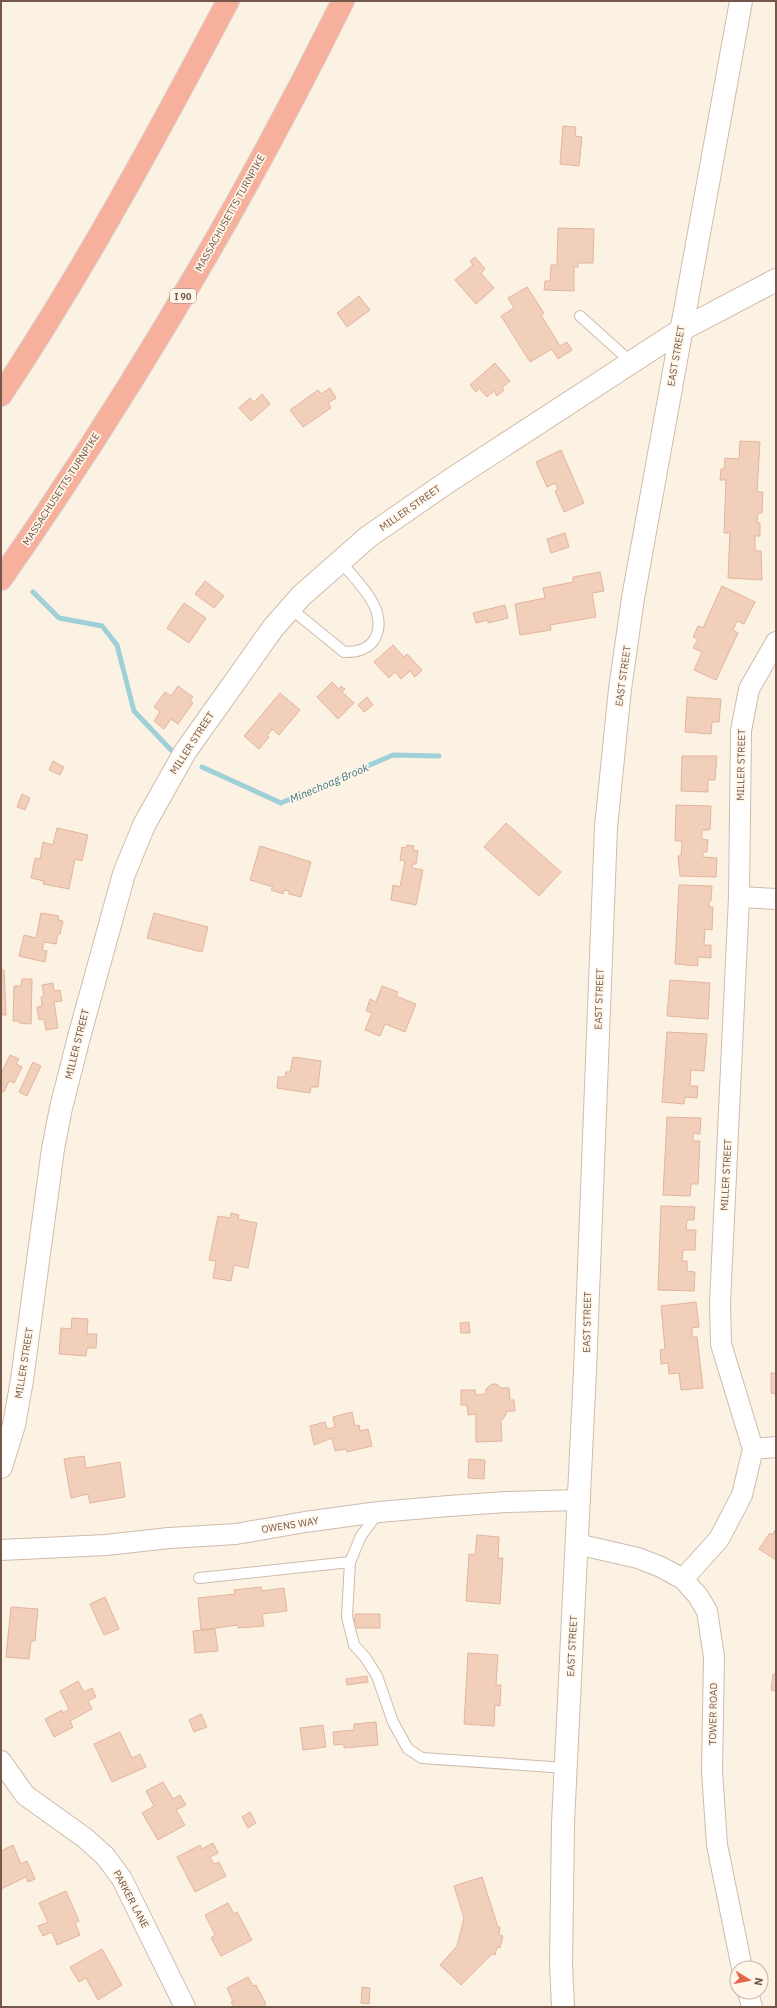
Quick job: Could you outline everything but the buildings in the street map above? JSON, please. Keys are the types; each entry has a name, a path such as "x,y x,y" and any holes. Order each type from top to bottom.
{"highway":[{"path":"1,395 116,208 164,123 228,1"},
{"name":"MASSACHUSETTS TURNPIKE","path":"1,579 110,414 209,252 309,71 343,1"}],"main road":[{"name":"EAST STREET","path":"563,2007 561,1885 580,1500 606,827 620,689 633,598 741,1"},
{"name":"MILLER STREET","path":"1,1467 14,1425 22,1380 47,1191 61,1108 124,874 144,825 185,752 273,628 290,608 301,596 368,537 443,485 681,330 776,280"}],"street":[{"name":"MILLER STREET","path":"753,1449 721,1344 720,1303 739,897 741,731 750,689 776,642"},
{"path":"739,897 776,899"},
{"path":"683,1579 719,1539 742,1495 753,1449 776,1448"},
{"name":"OWENS WAY","path":"1,1550 106,1545 169,1538 236,1534 306,1522 379,1512 506,1502 580,1500"},
{"name":"TOWER ROAD","path":"577,1544 638,1558 661,1566 683,1579 698,1596 707,1611 714,1657 712,1771 717,1846 740,1960"},
{"name":"PARKER LANE","path":"1,1761 25,1795 85,1838 105,1856 122,1879 186,2007"}],"lane":[{"path":"580,316 631,362"},
{"path":"290,608 344,652 356,652 369,646 378,633 380,621 376,609 340,561"},
{"path":"379,1512 361,1536 350,1562 346,1617 354,1645 377,1676 393,1722 408,1749 422,1758 566,1768"},
{"path":"199,1578 350,1562"}],"waterway":[{"name":"Minechoag Brook","path":"33,592 59,618 102,626 117,645 134,711 171,750"},
{"name":"Minechoag Brook","path":"202,767 281,803 393,755 439,756"}]}
